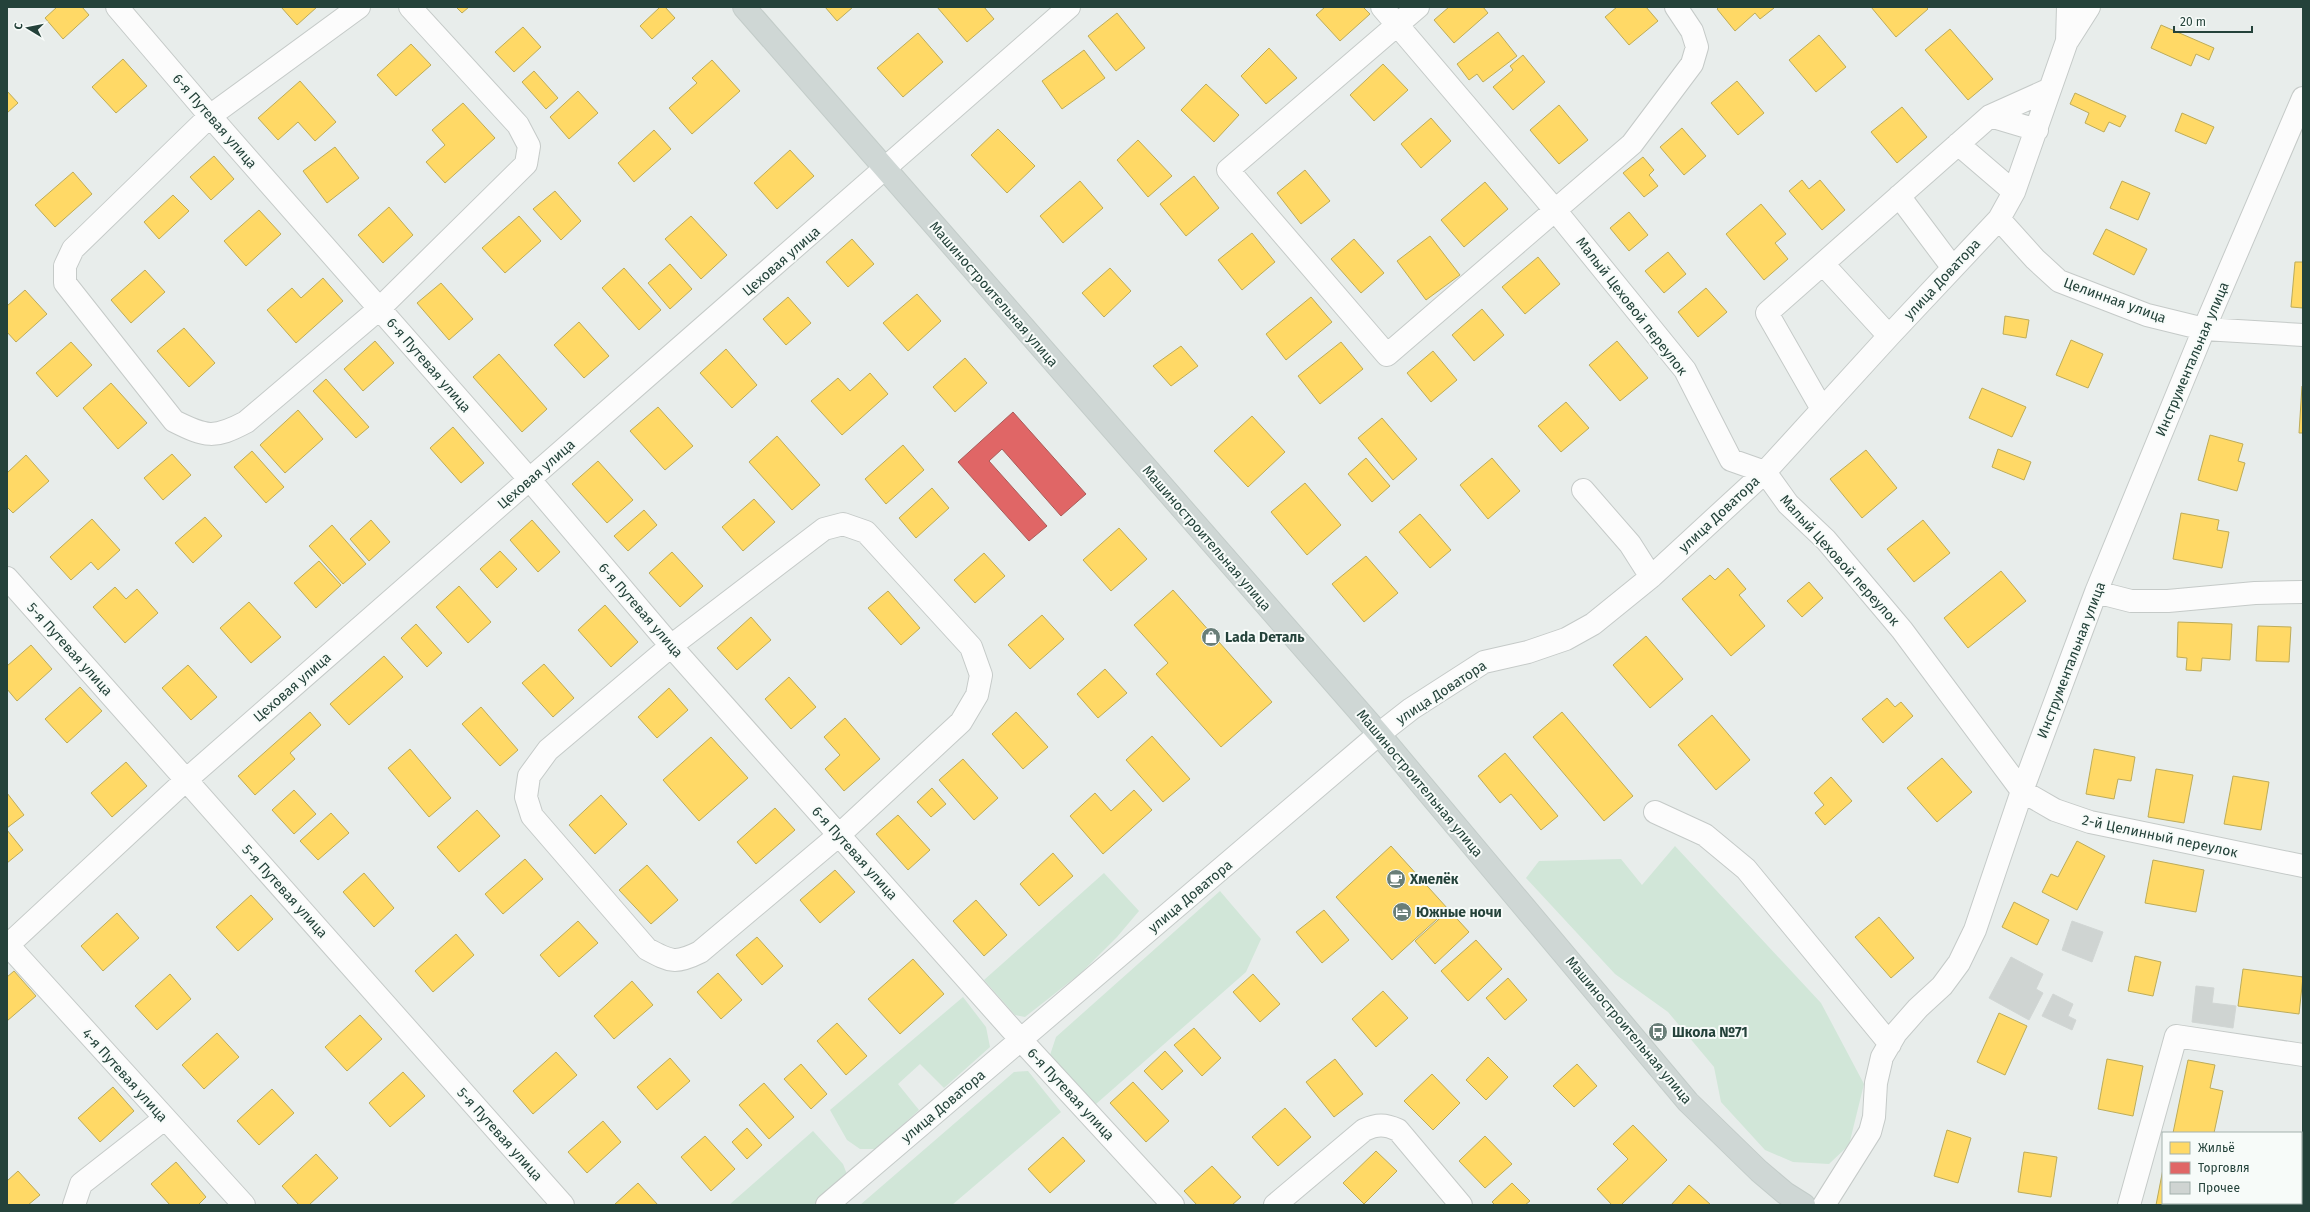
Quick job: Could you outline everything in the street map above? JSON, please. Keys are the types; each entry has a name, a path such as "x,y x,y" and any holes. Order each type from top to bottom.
{"main road":[{"name":"Машиностроительная улица","path":"744,7 1379,734 1688,1102 1759,1171 1785,1193 1804,1205"}],"street":[{"name":"6-я Путевая улица","path":"117,7 210,116 530,480 671,646 1021,1040 1173,1205"},
{"path":"359,7 210,116 73,249 65,266 65,283 174,421 198,433 224,434 246,422 379,309 526,164 529,146 518,125 410,7"},
{"name":"Цеховая улица","path":"7,945 186,780 886,170 1070,7"},
{"name":"Малый Цеховой переулок","path":"1382,7 1556,210 1685,370 1731,460 1765,472 1788,504 1826,540 1902,630 2022,791"},
{"path":"1418,7 1228,170 1387,355 1632,144 1692,64 1697,47 1692,31 1676,7"},
{"name":"улица Доватора","path":"828,1205 1379,734 1411,709 1484,662 1528,652 1573,635 1593,624 1651,577 1765,472 1888,336 1999,219 2014,192 2067,41 2068,7"},
{"path":"2067,41 2089,7"},
{"path":"1822,410 1767,313 1990,116 2050,89"},
{"name":"Инструментальная улица","path":"1824,1205 1870,1132 1874,1117 1876,1083 1882,1057 1905,1023 1942,986 1959,964 1975,930 2022,791 2096,592 2204,329 2303,98"},
{"path":"1990,116 2037,130"},
{"path":"1958,144 2014,192"},
{"path":"1899,196 1953,268"},
{"name":"Целинная улица","path":"1999,219 2035,259 2059,281 2147,315 2204,329 2303,335"},
{"path":"1823,264 1888,336"},
{"path":"1583,490 1630,544 1651,577"},
{"path":"843,524 866,532 971,647 981,675 977,695 961,722 839,835 700,952 683,960 666,959 648,949 532,816 526,797 529,776 548,750 671,646 824,529 843,524"},
{"name":"5-я Путевая улица","path":"7,578 563,1205"},
{"path":"2096,592 2131,600 2168,601 2255,593 2303,592"},
{"name":"2-й Целинный переулок","path":"2022,791 2055,810 2090,822 2303,866"},
{"path":"1655,812 1705,835 1746,870 1890,1044"},
{"name":"4-я Путевая улица","path":"7,945 244,1205"},
{"path":"2129,1205 2176,1036 2303,1054"},
{"path":"74,1205 81,1184 164,1119"},
{"path":"1275,1205 1364,1130 1375,1125 1386,1125 1398,1130 1461,1205"}],"green space":[{"path":"1675,846 1821,1003 1864,1084 1849,1145 1829,1164 1793,1162 1765,1150 1721,1102 1714,1067 1668,1012 1615,974 1526,878 1539,861 1621,859 1642,885"},
{"path":"1104,873 1139,911 1117,937 1081,973 1025,1017 1015,1015 984,980"},
{"path":"1220,891 1261,939 1246,972 1096,1104 1058,1067 1050,1055 1056,1037"},
{"path":"963,997 986,1027 990,1047 944,1088 920,1064 898,1084 919,1110 876,1149 860,1149 847,1140 830,1110"},
{"path":"1028,1071 1061,1112 952,1205 860,1205 1014,1072"},
{"path":"813,1131 843,1164 848,1177 813,1205 729,1205"}],"building: Жильё":[{"path":"57,7 82,7 89,15 63,39 45,18"},
{"path":"281,7 317,7 297,25"},
{"path":"456,7 469,7 462,13"},
{"path":"660,7 665,7 675,18 652,39 640,26"},
{"path":"825,7 853,7 837,21"},
{"path":"937,7 984,7 994,19 967,42"},
{"path":"1325,7 1363,7 1370,14 1340,41 1316,15"},
{"path":"1449,7 1483,7 1488,13 1454,43 1434,20"},
{"path":"1617,7 1646,7 1658,21 1629,45 1605,17"},
{"path":"1719,7 1774,8 1760,19 1755,13 1735,31 1717,9"},
{"path":"1871,7 1926,7 1928,9 1896,37"},
{"path":"1117,13 1145,48 1116,71 1088,36"},
{"path":"2161,25 2214,48 2209,60 2196,54 2191,66 2151,48"},
{"path":"523,27 541,47 514,72 495,52"},
{"path":"1950,29 1993,79 1968,100 1925,50"},
{"path":"1498,32 1517,56 1483,82 1477,74 1469,80 1457,64"},
{"path":"918,33 943,62 903,97 877,68"},
{"path":"1819,35 1846,67 1816,92 1789,60"},
{"path":"411,44 431,65 396,96 377,75"},
{"path":"1269,48 1297,78 1266,104 1241,76"},
{"path":"1084,50 1105,78 1062,109 1042,81"},
{"path":"1523,55 1545,82 1513,110 1493,87 1513,70 1510,66"},
{"path":"123,59 147,86 116,113 92,87"},
{"path":"712,60 740,91 692,134 669,108 697,83 692,78"},
{"path":"1383,64 1408,90 1374,121 1350,95"},
{"path":"534,71 558,98 546,109 522,82"},
{"path":"300,81 336,122 315,141 298,122 278,140 258,118"},
{"path":"1737,81 1764,113 1738,135 1711,103"},
{"path":"1206,84 1239,115 1214,142 1181,110"},
{"path":"7,91 18,103 7,113"},
{"path":"578,91 598,113 569,139 550,117"},
{"path":"2075,93 2126,116 2120,127 2109,122 2104,132 2085,123 2089,113 2070,104"},
{"path":"463,103 495,138 445,183 426,162 445,145 432,130"},
{"path":"1559,105 1588,140 1559,164 1530,130"},
{"path":"1902,107 1927,137 1897,163 1871,132"},
{"path":"2182,113 2214,127 2206,144 2175,131"},
{"path":"1431,118 1451,141 1421,168 1401,144"},
{"path":"1682,128 1706,156 1684,175 1660,147"},
{"path":"998,129 1035,166 1007,193 971,155"},
{"path":"654,130 671,149 634,182 618,163"},
{"path":"1138,140 1172,176 1148,197 1117,160"},
{"path":"335,147 359,178 327,203 303,171"},
{"path":"790,150 814,176 777,209 754,183"},
{"path":"214,156 234,179 211,200 190,177"},
{"path":"1643,157 1654,170 1649,175 1658,186 1644,197 1623,173"},
{"path":"1305,170 1330,201 1301,224 1277,193"},
{"path":"73,172 92,194 55,227 35,205"},
{"path":"1194,176 1219,208 1186,236 1160,204"},
{"path":"1802,180 1809,189 1820,180 1845,210 1822,230 1789,191"},
{"path":"1080,181 1103,208 1063,243 1040,216"},
{"path":"2122,181 2150,193 2138,220 2110,208"},
{"path":"1485,182 1508,209 1464,247 1441,220"},
{"path":"555,191 581,221 561,240 533,209"},
{"path":"173,195 189,211 159,239 144,222"},
{"path":"1761,204 1786,234 1775,243 1788,259 1764,280 1726,234"},
{"path":"389,207 413,235 383,263 358,235"},
{"path":"259,210 281,234 246,266 224,241"},
{"path":"1629,212 1648,235 1629,251 1610,228"},
{"path":"519,216 541,241 505,273 482,248"},
{"path":"691,216 727,255 701,279 665,239"},
{"path":"2106,229 2147,249 2134,275 2093,254"},
{"path":"1252,233 1275,262 1242,290 1218,260"},
{"path":"1430,236 1460,275 1426,300 1397,261"},
{"path":"852,239 874,264 848,287 826,262"},
{"path":"1354,239 1384,273 1361,293 1331,259"},
{"path":"1668,252 1686,274 1664,293 1645,271"},
{"path":"1538,257 1560,284 1525,314 1502,287"},
{"path":"2295,262 2303,262 2303,308 2291,307"},
{"path":"670,264 692,289 670,309 648,283"},
{"path":"624,268 661,310 639,330 602,288"},
{"path":"1110,268 1131,291 1104,317 1082,293"},
{"path":"145,270 165,292 131,323 111,300"},
{"path":"323,278 343,301 296,343 267,310 292,288 301,298"},
{"path":"441,283 473,319 449,340 417,303"},
{"path":"1706,288 1727,312 1698,337 1678,312"},
{"path":"25,290 47,314 16,342 7,332 7,306"},
{"path":"917,294 941,321 908,351 883,323"},
{"path":"788,297 811,323 786,345 763,319"},
{"path":"1311,297 1332,322 1286,360 1266,334"},
{"path":"1482,309 1504,335 1474,361 1452,335"},
{"path":"2005,316 2029,320 2026,338 2003,334"},
{"path":"579,322 609,356 584,378 554,345"},
{"path":"184,328 215,363 189,387 157,351"},
{"path":"2071,340 2103,354 2088,388 2056,375"},
{"path":"375,341 394,363 363,391 344,369"},
{"path":"1617,341 1648,378 1620,401 1589,365"},
{"path":"71,342 92,365 57,397 36,373"},
{"path":"1341,342 1363,369 1320,404 1298,376"},
{"path":"1181,346 1198,366 1171,386 1153,366"},
{"path":"726,349 757,385 732,408 700,373"},
{"path":"1433,351 1457,380 1431,402 1407,373"},
{"path":"499,354 547,409 522,432 473,377"},
{"path":"965,358 987,383 955,412 933,387"},
{"path":"870,373 888,394 842,435 811,401 838,378 850,391"},
{"path":"326,379 369,427 356,438 313,391"},
{"path":"111,383 147,423 118,449 83,408"},
{"path":"2302,386 2303,433 2299,433"},
{"path":"1982,388 2026,407 2012,437 1969,418"},
{"path":"1566,402 1589,428 1561,452 1538,426"},
{"path":"658,407 693,446 665,470 630,431"},
{"path":"298,410 323,439 285,473 260,445"},
{"path":"1252,416 1285,452 1248,487 1214,451"},
{"path":"1382,418 1417,459 1393,480 1358,438"},
{"path":"453,427 484,463 461,483 430,448"},
{"path":"2210,435 2243,444 2238,461 2245,463 2237,491 2198,480"},
{"path":"777,436 820,485 792,510 749,462"},
{"path":"903,445 924,470 886,504 865,479"},
{"path":"1998,449 2031,462 2024,480 1992,467"},
{"path":"1866,450 1897,488 1862,518 1830,479"},
{"path":"252,451 284,487 266,503 234,467"},
{"path":"172,454 191,475 163,500 144,478"},
{"path":"26,455 49,481 13,513 7,507 7,473"},
{"path":"1366,458 1390,486 1372,502 1348,474"},
{"path":"1492,458 1520,491 1488,519 1460,485"},
{"path":"598,461 633,500 607,523 572,484"},
{"path":"1305,483 1341,525 1307,555 1271,512"},
{"path":"932,488 949,508 916,538 899,518"},
{"path":"754,499 775,522 743,551 722,527"},
{"path":"644,510 657,525 628,551 614,536"},
{"path":"2181,513 2219,520 2217,530 2229,532 2222,568 2173,559"},
{"path":"1420,514 1451,550 1430,568 1399,532"},
{"path":"205,517 222,536 193,563 175,543"},
{"path":"92,519 120,550 98,570 91,562 71,580 50,557"},
{"path":"371,520 390,542 369,561 350,539"},
{"path":"532,520 560,552 538,572 510,540"},
{"path":"1923,520 1950,553 1914,582 1887,549"},
{"path":"332,525 366,564 343,584 309,546"},
{"path":"1119,528 1147,559 1111,591 1083,560"},
{"path":"500,551 517,569 497,588 480,569"},
{"path":"672,552 703,586 680,607 649,573"},
{"path":"984,553 1005,576 975,603 954,580"},
{"path":"1366,556 1398,593 1364,622 1332,584"},
{"path":"319,561 341,585 316,608 294,583"},
{"path":"1728,568 1746,589 1739,595 1765,626 1731,656 1682,599 1710,575 1715,580"},
{"path":"2001,571 2026,601 1968,648 1944,618"},
{"path":"1809,582 1823,598 1802,617 1787,601"},
{"path":"459,586 491,622 468,643 436,607"},
{"path":"115,587 126,599 137,589 158,613 125,643 93,607"},
{"path":"1173,590 1272,702 1221,747 1156,674 1168,663 1134,625"},
{"path":"888,591 920,628 901,645 868,608"},
{"path":"249,602 281,637 251,663 220,628"},
{"path":"605,605 638,642 611,667 578,630"},
{"path":"1042,615 1064,639 1030,669 1008,645"},
{"path":"751,617 771,640 737,670 717,648"},
{"path":"2178,622 2232,624 2230,660 2202,658 2201,671 2186,670 2187,658 2177,657"},
{"path":"416,624 442,653 427,667 401,638"},
{"path":"2258,626 2291,627 2289,662 2256,661"},
{"path":"1646,636 1683,679 1650,708 1613,665"},
{"path":"31,645 52,669 17,701 7,689 7,666"},
{"path":"384,656 403,677 349,725 330,704"},
{"path":"544,664 574,698 553,717 522,683"},
{"path":"188,665 217,697 191,720 162,688"},
{"path":"1105,669 1127,693 1098,718 1077,694"},
{"path":"789,677 816,707 791,729 765,699"},
{"path":"80,687 102,711 67,743 45,719"},
{"path":"669,688 688,710 657,738 638,717"},
{"path":"1887,698 1895,707 1901,702 1913,716 1883,743 1862,719"},
{"path":"481,707 518,750 500,766 462,724"},
{"path":"310,712 321,725 290,753 295,759 255,795 238,776"},
{"path":"1016,712 1048,747 1023,769 992,734"},
{"path":"1562,712 1633,796 1604,821 1533,737"},
{"path":"1712,715 1750,760 1716,790 1678,745"},
{"path":"845,718 880,759 844,791 825,769 840,755 824,737"},
{"path":"1152,736 1190,779 1163,802 1126,760"},
{"path":"711,737 748,778 699,821 663,780"},
{"path":"410,749 451,798 429,817 388,768"},
{"path":"2094,749 2135,757 2131,781 2118,779 2114,799 2086,794"},
{"path":"1505,753 1558,816 1541,830 1511,794 1500,803 1478,776"},
{"path":"1942,758 1972,792 1937,822 1907,788"},
{"path":"963,759 998,798 974,820 939,780"},
{"path":"126,762 147,786 112,817 91,793"},
{"path":"2156,769 2193,775 2184,823 2148,817"},
{"path":"2233,776 2269,782 2261,830 2224,824"},
{"path":"1831,777 1852,801 1825,825 1815,813 1824,805 1814,793"},
{"path":"932,788 946,804 931,817 917,802"},
{"path":"294,790 316,814 294,834 272,810"},
{"path":"1134,790 1152,810 1103,854 1070,816 1095,793 1111,811"},
{"path":"7,793 24,815 7,828"},
{"path":"601,795 627,824 595,854 569,825"},
{"path":"775,808 795,830 756,864 737,842"},
{"path":"477,810 500,836 459,872 437,847"},
{"path":"331,813 349,833 318,860 300,841"},
{"path":"898,815 930,850 908,870 876,834"},
{"path":"7,830 23,850 7,863"},
{"path":"2077,841 2105,856 2077,910 2042,892 2051,874 2058,877"},
{"path":"1391,846 1448,909 1392,960 1336,897"},
{"path":"1053,853 1073,876 1039,906 1020,884"},
{"path":"525,859 543,879 503,914 485,894"},
{"path":"2153,860 2204,870 2196,912 2145,903"},
{"path":"647,865 678,900 651,924 619,890"},
{"path":"835,870 855,892 820,923 800,900"},
{"path":"364,873 394,908 374,927 343,892"},
{"path":"251,895 273,919 238,951 216,927"},
{"path":"976,900 1007,935 984,956 953,921"},
{"path":"2014,902 2049,920 2037,945 2002,927"},
{"path":"1324,910 1349,940 1322,963 1296,932"},
{"path":"1449,910 1469,932 1435,964 1415,941"},
{"path":"117,913 139,938 103,971 81,946"},
{"path":"1879,917 1914,958 1891,978 1855,937"},
{"path":"578,921 598,943 559,977 540,955"},
{"path":"456,934 474,955 433,992 415,971"},
{"path":"757,937 783,966 762,985 736,955"},
{"path":"1476,940 1502,969 1468,1001 1441,971"},
{"path":"2135,956 2161,962 2153,996 2128,991"},
{"path":"913,959 944,994 900,1034 868,999"},
{"path":"2243,969 2303,977 2299,1014 2238,1006"},
{"path":"14,971 36,996 7,1021 7,977"},
{"path":"718,973 742,1000 721,1019 697,992"},
{"path":"170,974 191,999 157,1030 135,1006"},
{"path":"1253,974 1280,1004 1260,1022 1233,992"},
{"path":"1508,978 1527,1000 1505,1020 1486,998"},
{"path":"632,981 653,1005 614,1039 594,1016"},
{"path":"1383,991 1408,1018 1376,1047 1352,1019"},
{"path":"1999,1013 2027,1026 2005,1075 1977,1062"},
{"path":"360,1015 382,1039 347,1071 325,1047"},
{"path":"837,1023 867,1056 846,1075 817,1041"},
{"path":"1194,1028 1221,1058 1202,1076 1174,1045"},
{"path":"217,1033 239,1057 204,1089 182,1065"},
{"path":"1165,1051 1183,1071 1162,1090 1144,1071"},
{"path":"556,1052 577,1075 533,1114 513,1091"},
{"path":"1488,1057 1508,1077 1486,1100 1466,1080"},
{"path":"670,1058 690,1081 657,1110 637,1087"},
{"path":"1335,1059 1363,1094 1334,1117 1306,1082"},
{"path":"2107,1059 2143,1066 2133,1116 2098,1109"},
{"path":"2188,1060 2215,1065 2210,1088 2223,1091 2214,1132 2173,1132"},
{"path":"801,1064 827,1094 811,1109 784,1079"},
{"path":"1577,1064 1597,1086 1574,1107 1553,1086"},
{"path":"403,1072 425,1096 390,1127 369,1103"},
{"path":"1432,1074 1460,1103 1433,1130 1404,1101"},
{"path":"1133,1082 1169,1121 1146,1142 1110,1103"},
{"path":"764,1083 794,1117 769,1139 739,1105"},
{"path":"113,1087 134,1111 100,1142 78,1118"},
{"path":"272,1089 294,1113 259,1145 237,1121"},
{"path":"1285,1108 1311,1137 1278,1166 1252,1137"},
{"path":"603,1121 621,1142 587,1173 568,1152"},
{"path":"1633,1125 1667,1160 1621,1205 1612,1205 1597,1189 1628,1159 1613,1144"},
{"path":"747,1128 762,1145 747,1159 732,1142"},
{"path":"1947,1130 1971,1138 1958,1183 1934,1176"},
{"path":"705,1136 735,1169 711,1191 681,1157"},
{"path":"1485,1136 1512,1164 1485,1188 1459,1161"},
{"path":"1063,1137 1085,1161 1050,1193 1028,1169"},
{"path":"1376,1151 1397,1171 1364,1204 1343,1183"},
{"path":"2024,1152 2057,1157 2051,1197 2018,1192"},
{"path":"316,1154 338,1178 309,1205 299,1205 282,1186"},
{"path":"176,1162 206,1197 198,1205 170,1205 151,1184"},
{"path":"1212,1166 1241,1197 1232,1205 1197,1205 1184,1191"},
{"path":"18,1171 40,1195 28,1205 7,1205 7,1181"},
{"path":"2162,1174 2162,1204 2207,1204 2207,1205 2156,1205"},
{"path":"638,1183 658,1205 614,1205"},
{"path":"1512,1183 1530,1201 1525,1205 1495,1205 1492,1202"},
{"path":"1689,1185 1711,1205 1671,1205"}],"building: Торговля":[{"path":"1013,412 1086,494 1061,516 1002,449 989,461 1047,526 1029,541 958,462"}],"building: Прочее":[{"path":"2072,921 2103,932 2092,962 2062,950"},
{"path":"2011,957 2043,974 2036,989 2043,993 2029,1020 1989,998"},
{"path":"2196,986 2214,988 2212,1003 2236,1006 2233,1028 2192,1022"},
{"path":"2053,994 2073,1004 2068,1016 2076,1020 2072,1030 2042,1016"}],"place":[{"name":"Lada Dеталь","path":"1211,637"},
{"name":"Хмелёк","path":"1396,879"},
{"name":"Южные ночи","path":"1402,912"},
{"name":"Школа №71","path":"1658,1032"}]}
